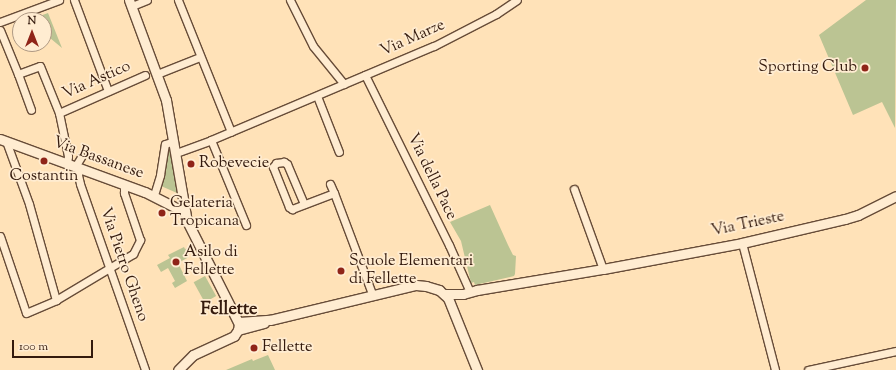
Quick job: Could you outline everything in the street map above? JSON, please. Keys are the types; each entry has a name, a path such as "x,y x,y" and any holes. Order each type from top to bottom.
{"street":[{"path":"0,22 58,0"},
{"path":"74,0 108,91"},
{"path":"147,0 130,3 166,100 176,153 184,210 195,238 231,306 239,326"},
{"path":"178,0 231,132"},
{"path":"290,0 313,46 344,84"},
{"name":"Via Marze","path":"176,153 231,132 434,46 496,14 517,0"},
{"path":"0,30 32,110"},
{"path":"157,74 200,57"},
{"name":"Via Pietro Gheno","path":"18,74 40,66 60,113 68,156 78,175 109,269 145,370"},
{"name":"Via Astico","path":"60,113 145,75"},
{"name":"Via della Pace","path":"365,75 449,245 466,293"},
{"path":"316,96 339,152"},
{"path":"3,140 29,204 56,300"},
{"name":"Via Bassanese","path":"3,140 124,184 154,196 178,209 184,210"},
{"path":"211,140 246,225"},
{"path":"154,196 160,175 165,144 174,141"},
{"path":"74,166 81,157"},
{"path":"304,204 287,164 284,162 276,163 273,167 289,207 292,209 334,193"},
{"path":"0,236 26,313 56,300 129,258 140,244 139,235 126,198 124,184"},
{"path":"330,184 373,296"},
{"path":"574,189 603,269"},
{"name":"Via Trieste","path":"444,294 466,293 742,243 845,219 858,215 896,196"},
{"path":"742,243 775,370"},
{"path":"239,326 416,285 435,288 444,294 452,304 477,370"},
{"path":"452,304 466,293"},
{"path":"231,306 242,314 259,320"},
{"path":"178,370 193,355 231,338 239,326 259,320 270,320"},
{"path":"811,370 896,351"}],"green space":[{"name":"Sporting Club","path":"866,0 896,0 895,128 882,102 853,115 819,35"},
{"path":"52,23 62,48 52,40"},
{"path":"169,149 171,151 177,193 161,186"},
{"path":"490,205 513,255 516,256 515,274 514,276 475,285 474,282 471,283 461,241 450,222"},
{"path":"184,247 185,249 188,248 190,251 187,253 189,257 178,263 187,281 175,288 172,283 175,281 168,268 161,272 157,265 170,258 168,255"},
{"path":"205,276 216,296 205,302 194,282"},
{"path":"268,355 275,370 226,370 252,359 253,361"}],"place":[{"name":"Sporting Club","path":"865,68"},
{"name":"Costantin","path":"44,161"},
{"name":"Robevecie","path":"191,164"},
{"name":"Gelateria Tropicana","path":"162,213"},
{"name":"Asilo di Fellette","path":"176,262"},
{"name":"Scuole Elementari di Fellette","path":"341,271"},
{"name":"Fellette","path":"254,348"}],"district":[{"name":"Fellette","path":"229,310"}]}
